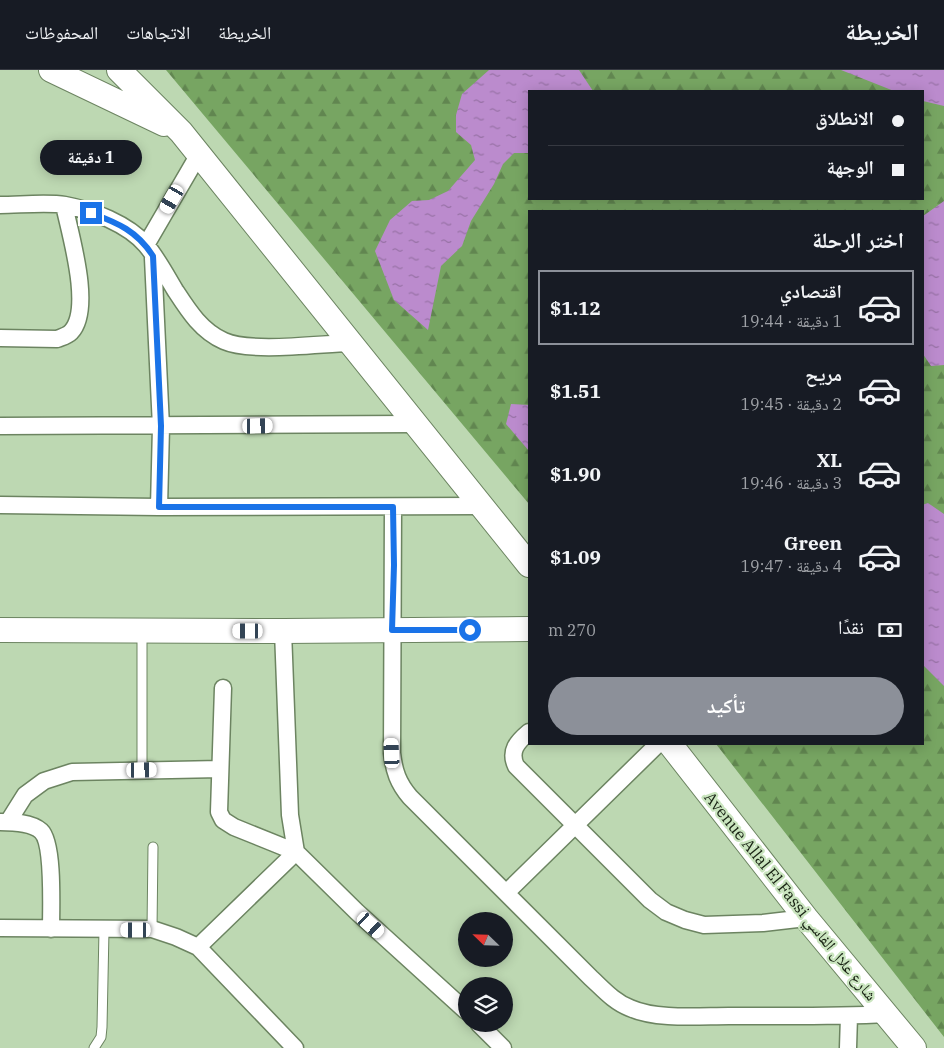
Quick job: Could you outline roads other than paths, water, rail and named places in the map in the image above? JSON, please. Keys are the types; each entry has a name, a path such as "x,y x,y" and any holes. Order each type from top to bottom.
{"street":[{"path":"51,70 181,132"},
{"path":"119,70 181,132 528,564"},
{"path":"159,507 161,426 150,250 199,154"},
{"path":"0,205 64,205 118,223 131,231 150,250 192,316 209,332 225,341 242,346 262,347 350,343"},
{"path":"0,338 57,339 72,331 76,323 80,311 79,272 64,205"},
{"path":"0,426 415,424"},
{"path":"0,505 159,507 480,506"},
{"path":"393,507 392,753 394,770 400,786 613,999 630,1009 651,1014 688,1016 849,1016 886,1014"},
{"path":"0,630 283,632 528,629"},
{"path":"283,632 290,815 296,852"},
{"path":"223,688 219,812 223,820 234,828 296,852 357,912 458,1005"},
{"path":"528,733 516,743 513,752 516,766 650,900 666,912 704,925 762,924 806,918"},
{"path":"506,893 657,745"},
{"name":"Avenue Allal El Fassi شارع علال الفاسي","path":"671,745 806,918 914,1048"},
{"path":"4,822 25,794 44,781 72,772 220,769"},
{"path":"4,822 28,824 41,831 48,846 51,929"},
{"path":"198,947 296,852"},
{"path":"0,928 152,930 176,937 198,947 295,1048"},
{"path":"848,1048 849,1016"},
{"path":"487,1032 503,1048"}],"lane":[{"path":"142,631 142,770"},
{"path":"152,930 153,847"},
{"path":"94,1048 101,1037 102,1027 104,930"}],"water":[{"path":"489,70 579,70 592,90 528,90 528,153 514,153 503,164 494,184 471,221 462,246 441,266 428,330 394,300 375,251 390,220 412,201 429,200 448,191 475,160 471,145 456,132 456,115 462,94"},
{"path":"841,70 944,70 944,106 924,101 924,90 891,90"},
{"path":"944,201 944,365 931,366 924,356 924,215"},
{"path":"511,404 528,405 528,450 506,424"},
{"path":"928,503 944,514 944,686 924,666 924,504"}]}
